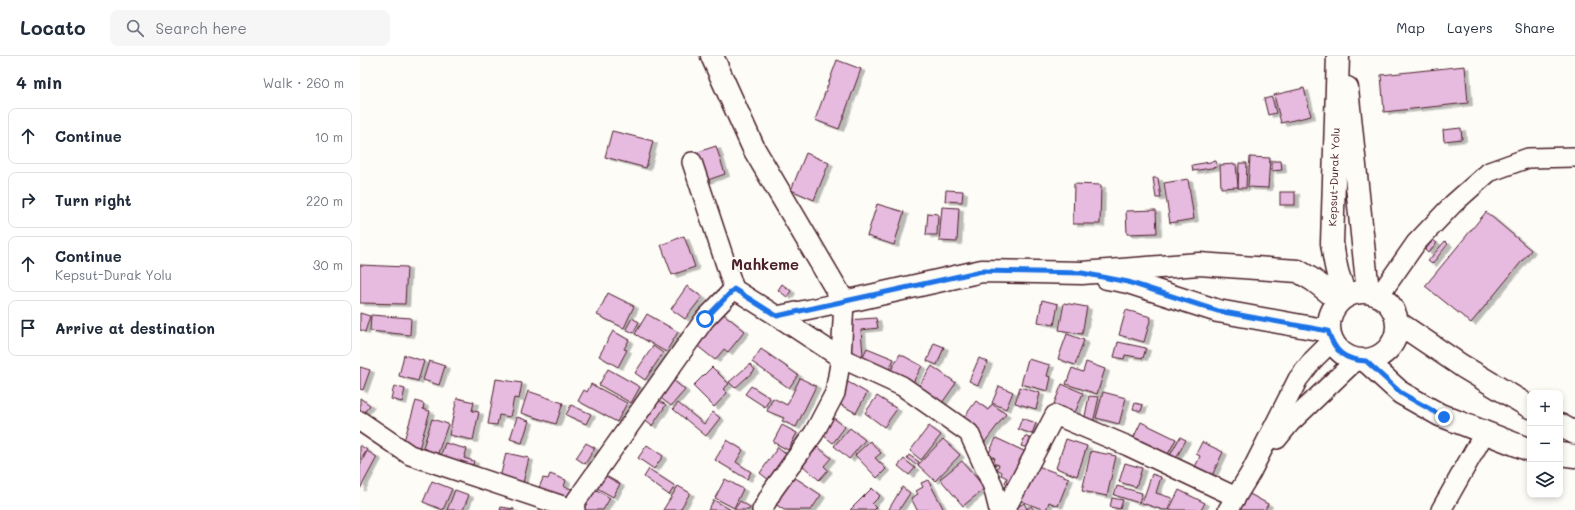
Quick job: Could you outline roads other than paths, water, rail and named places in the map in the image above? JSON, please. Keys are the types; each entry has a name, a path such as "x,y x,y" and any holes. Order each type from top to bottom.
{"main road":[{"path":"712,56 754,149 844,302 982,271 1082,273 1199,264 1298,272 1313,280 1331,294 1343,299"},
{"name":"Kepsut-Durak Yolu","path":"1338,56 1332,243 1335,268 1342,286 1343,299"},
{"name":"Kepsut-Durak Yolu","path":"1344,56 1358,178 1374,294"},
{"path":"1082,273 1128,282 1218,311 1330,336"},
{"path":"1358,292 1374,294 1388,302 1394,312 1397,322 1397,333 1393,343 1386,352 1377,358 1361,360 1346,357 1337,350 1330,336 1329,321 1332,311 1343,299 1358,292"},
{"path":"1397,322 1462,366 1527,405"},
{"path":"1361,360 1401,393 1440,415 1527,449"},
{"path":"1562,426 1575,433"},
{"path":"1563,454 1575,456"}],"street":[{"path":"1374,294 1416,243 1453,204 1489,172 1528,158 1575,157"},
{"path":"692,162 734,289 841,358 902,386 968,433 993,486 999,510"},
{"path":"360,422 410,455 573,509 705,319 734,289"},
{"path":"762,510 773,490 814,433 835,393 841,358 844,302 777,316"},
{"path":"1005,510 1055,415 1128,446 1232,503 1251,472 1298,379 1330,336"},
{"path":"1251,472 1290,424 1361,360"},
{"path":"1441,510 1485,432"}],"district":[{"name":"Mahkeme","path":"765,265"}]}
